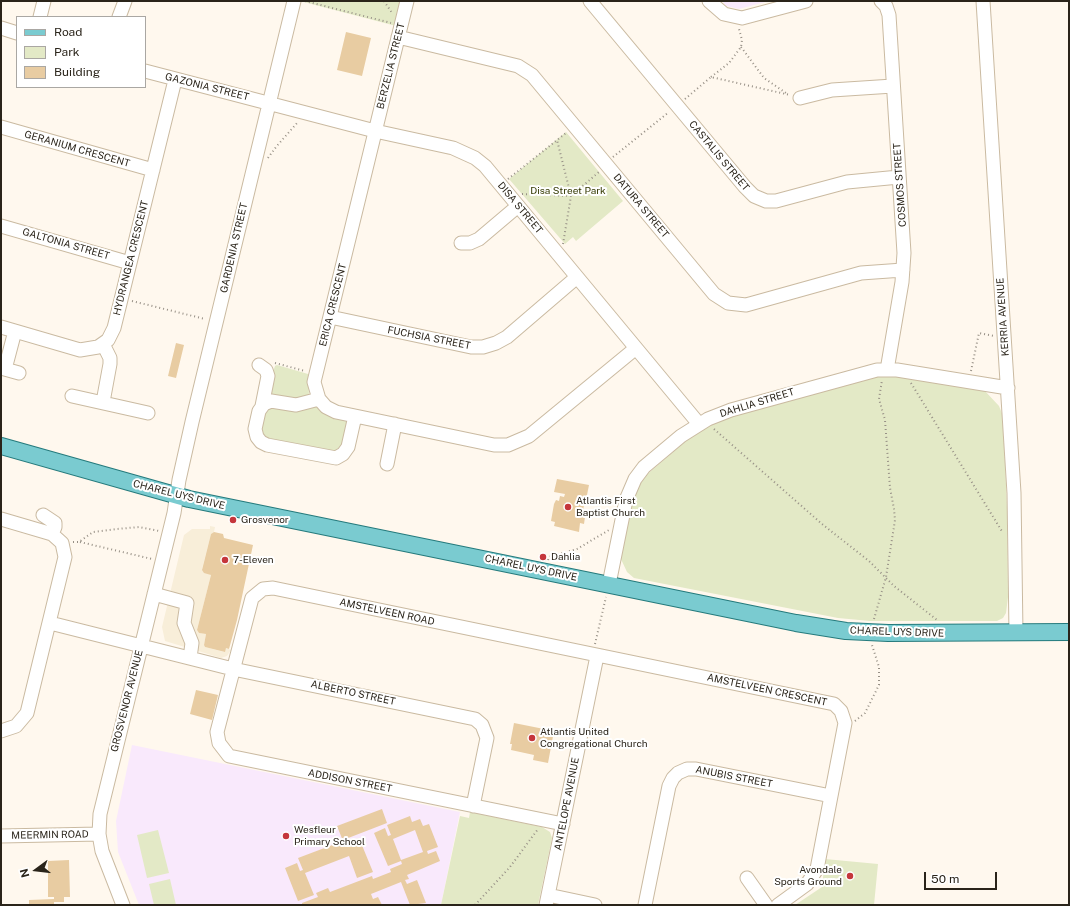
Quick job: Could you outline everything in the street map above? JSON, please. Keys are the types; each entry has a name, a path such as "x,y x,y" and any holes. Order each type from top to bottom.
{"main road":[{"name":"CHAREL UYS DRIVE","path":"1,446 177,495 796,623 870,633 1069,632"}],"street":[{"path":"40,16 44,1"},
{"path":"119,16 125,1"},
{"name":"GARDENIA STREET","path":"177,495 179,480 216,322 294,1"},
{"name":"BERZELIA STREET","path":"375,130 407,1"},
{"name":"CASTALIS STREET","path":"590,1 749,192 760,199 776,201 847,182 899,177"},
{"path":"709,1 724,14 735,18 748,18 806,1"},
{"name":"COSMOS STREET","path":"881,1 886,6 889,15 904,252 903,270 887,370"},
{"name":"KERRIA AVENUE","path":"983,1 1014,493 1016,633"},
{"path":"1,28 16,33"},
{"name":"DATURA STREET","path":"400,32 523,68 532,75 714,294 728,303 746,305 861,273 903,270"},
{"name":"GAZONIA STREET","path":"146,71 174,80 270,102"},
{"name":"HYDRANGEA CRESCENT","path":"103,344 108,340 114,328 174,80"},
{"path":"794,96 832,90 893,86"},
{"name":"DISA STREET","path":"270,102 308,113 461,151 480,162 517,204 636,348 703,421"},
{"name":"GERANIUM CRESCENT","path":"1,127 153,170"},
{"name":"ERICA CRESCENT","path":"319,399 315,388 316,372 375,130"},
{"path":"462,243 470,243 479,239 517,204"},
{"name":"GALTONIA STREET","path":"1,226 130,263"},
{"name":"FUCHSIA STREET","path":"330,317 470,346 483,347 496,343 507,336 577,277"},
{"path":"1,327 80,350 92,349 103,344 110,358 110,364 103,402"},
{"path":"15,331 3,369 19,373"},
{"path":"262,406 271,401 296,405 319,399 331,410 355,416 494,445 515,443 529,436 636,348"},
{"path":"259,365 266,370 268,376 262,406 255,429 257,437 261,442 332,458 339,457 346,451 355,416"},
{"name":"DAHLIA STREET","path":"609,584 628,492 639,473 681,436 703,421 731,410 859,373 887,370 907,372 1008,388"},
{"path":"72,396 148,413"},
{"path":"387,464 395,424"},
{"name":"GROSVENOR AVENUE","path":"123,905 103,855 99,834 102,804 169,534 177,495"},
{"path":"43,515 55,524 56,537"},
{"path":"1,519 56,537 64,546 65,557 27,713 16,726 1,731"},
{"name":"AMSTELVEEN ROAD","path":"233,669 250,602 258,592 267,588 595,655"},
{"path":"154,594 184,599 184,623 192,643 190,658"},
{"name":"ALBERTO STREET","path":"50,623 233,669 475,719 482,725 486,738 473,806"},
{"name":"AMSTELVEEN CRESCENT","path":"595,655 830,702 841,711 845,720"},
{"name":"ANTELOPE AVENUE","path":"547,900 595,655"},
{"name":"ADDISON STREET","path":"233,669 218,732 221,748 229,756 563,824"},
{"path":"778,905 803,888 814,875 845,720"},
{"name":"ANUBIS STREET","path":"645,905 669,786 673,778 678,773 687,769 696,769 831,796"},
{"name":"MEERMIN ROAD","path":"1,836 99,834"},
{"path":"747,878 766,905"},
{"path":"547,900 595,905"}],"path":[{"path":"305,1 400,32"},
{"path":"384,1 400,32"},
{"path":"517,204 523,193 571,196 611,159 729,63 741,47 742,40 735,18"},
{"path":"741,47 764,78 794,96"},
{"path":"712,77 794,96"},
{"path":"266,161 276,147 308,113"},
{"path":"501,185 574,126"},
{"path":"557,140 571,196 564,244 558,254"},
{"path":"121,299 216,322"},
{"path":"964,370 971,371 979,333 1004,339"},
{"path":"259,365 276,363 316,372"},
{"path":"845,720 849,726 865,713 879,685 878,667 873,652 870,633 886,577 895,520 890,488 885,420 879,400 881,383 887,370"},
{"path":"907,372 908,379 1004,533 1015,539"},
{"path":"703,421 710,424 822,524 869,561 934,617 948,633"},
{"path":"545,571 549,557 577,549 621,525"},
{"path":"79,542 93,532 117,529 150,528 169,534"},
{"path":"56,537 145,556 162,562"},
{"path":"595,655 609,584"},
{"path":"475,905 510,867 544,820"}],"shaded area":[{"path":"722,1 769,1 739,9 726,6"},
{"path":"210,526 215,527 214,532 211,534 202,569 211,575 197,630 199,633 206,634 205,647 224,652 226,648 231,650 227,656 221,658 165,641 162,627 184,535 192,529 210,529"},
{"name":"Wesfleur Primary School","path":"132,745 460,812 441,905 139,905 118,852 116,821"}],"green space":[{"path":"300,1 402,1 396,26"},
{"name":"Disa Street Park","path":"566,132 623,201 576,241 573,237 565,244 509,179"},
{"path":"277,365 308,374 309,395 307,399 302,401 271,396 269,393 271,378 275,366"},
{"path":"892,376 985,391 999,406 1003,416 1007,507 1008,597 1006,613 1003,618 997,621 870,621 838,618 634,578 627,572 620,557 634,493 644,477 694,434 723,418 873,377"},
{"path":"268,406 316,406 345,420 348,425 339,453 267,441 260,435 265,408"},
{"path":"470,812 542,827 550,832 552,838 538,905 441,905 460,816 469,818"},
{"path":"158,830 169,873 147,878 137,835"},
{"name":"Avondale Sports Ground","path":"825,859 878,864 874,905 795,905 822,887"},
{"path":"170,879 176,905 154,905 149,884"}],"building":[{"path":"346,32 371,38 362,76 337,70"},
{"path":"176,343 184,345 176,378 168,376"},
{"name":"Atlantis First Baptist Church","path":"557,479 589,485 586,500 577,499 585,501 583,510 586,510 584,524 580,523 579,532 554,526 555,522 551,521 556,500 559,501 560,496 564,497 565,494 554,492"},
{"path":"214,532 223,534 224,538 253,545 237,620 229,649 226,648 225,652 205,647 206,634 199,633 197,630 211,575 204,573 202,570 211,534"},
{"path":"196,690 218,695 212,720 190,714"},
{"name":"Atlantis United Congregational Church","path":"514,723 554,731 548,763 533,760 534,755 511,750 512,744 510,744"},
{"path":"382,809 387,823 343,840 345,844 359,838 373,872 357,878 349,856 305,873 314,895 298,901 285,868 297,863 300,871 303,870 298,858 343,841 337,826"},
{"path":"410,816 412,822 420,819 423,826 429,824 438,847 427,851 428,854 436,851 440,861 407,875 409,879 405,880 407,884 417,880 426,903 410,905 401,882 371,894 373,899 378,897 382,905 302,905 302,903 318,897 316,893 328,888 330,892 372,876 373,879 391,872 390,869 402,864 401,861 388,866 374,833 385,828 388,836 391,835 387,825","holes":["415,830 423,852 401,860 393,839"]},
{"path":"69,860 70,897 64,897 64,902 54,902 54,905 29,905 29,900 54,899 54,897 48,897 48,861"}],"place":[{"name":"Atlantis First Baptist Church","path":"568,507"},
{"name":"Grosvenor","path":"233,520"},
{"name":"Dahlia","path":"543,557"},
{"name":"7-Eleven","path":"225,560"},
{"name":"Atlantis United Congregational Church","path":"532,738"},
{"name":"Wesfleur Primary School","path":"286,836"},
{"name":"Avondale Sports Ground","path":"850,876"}]}
